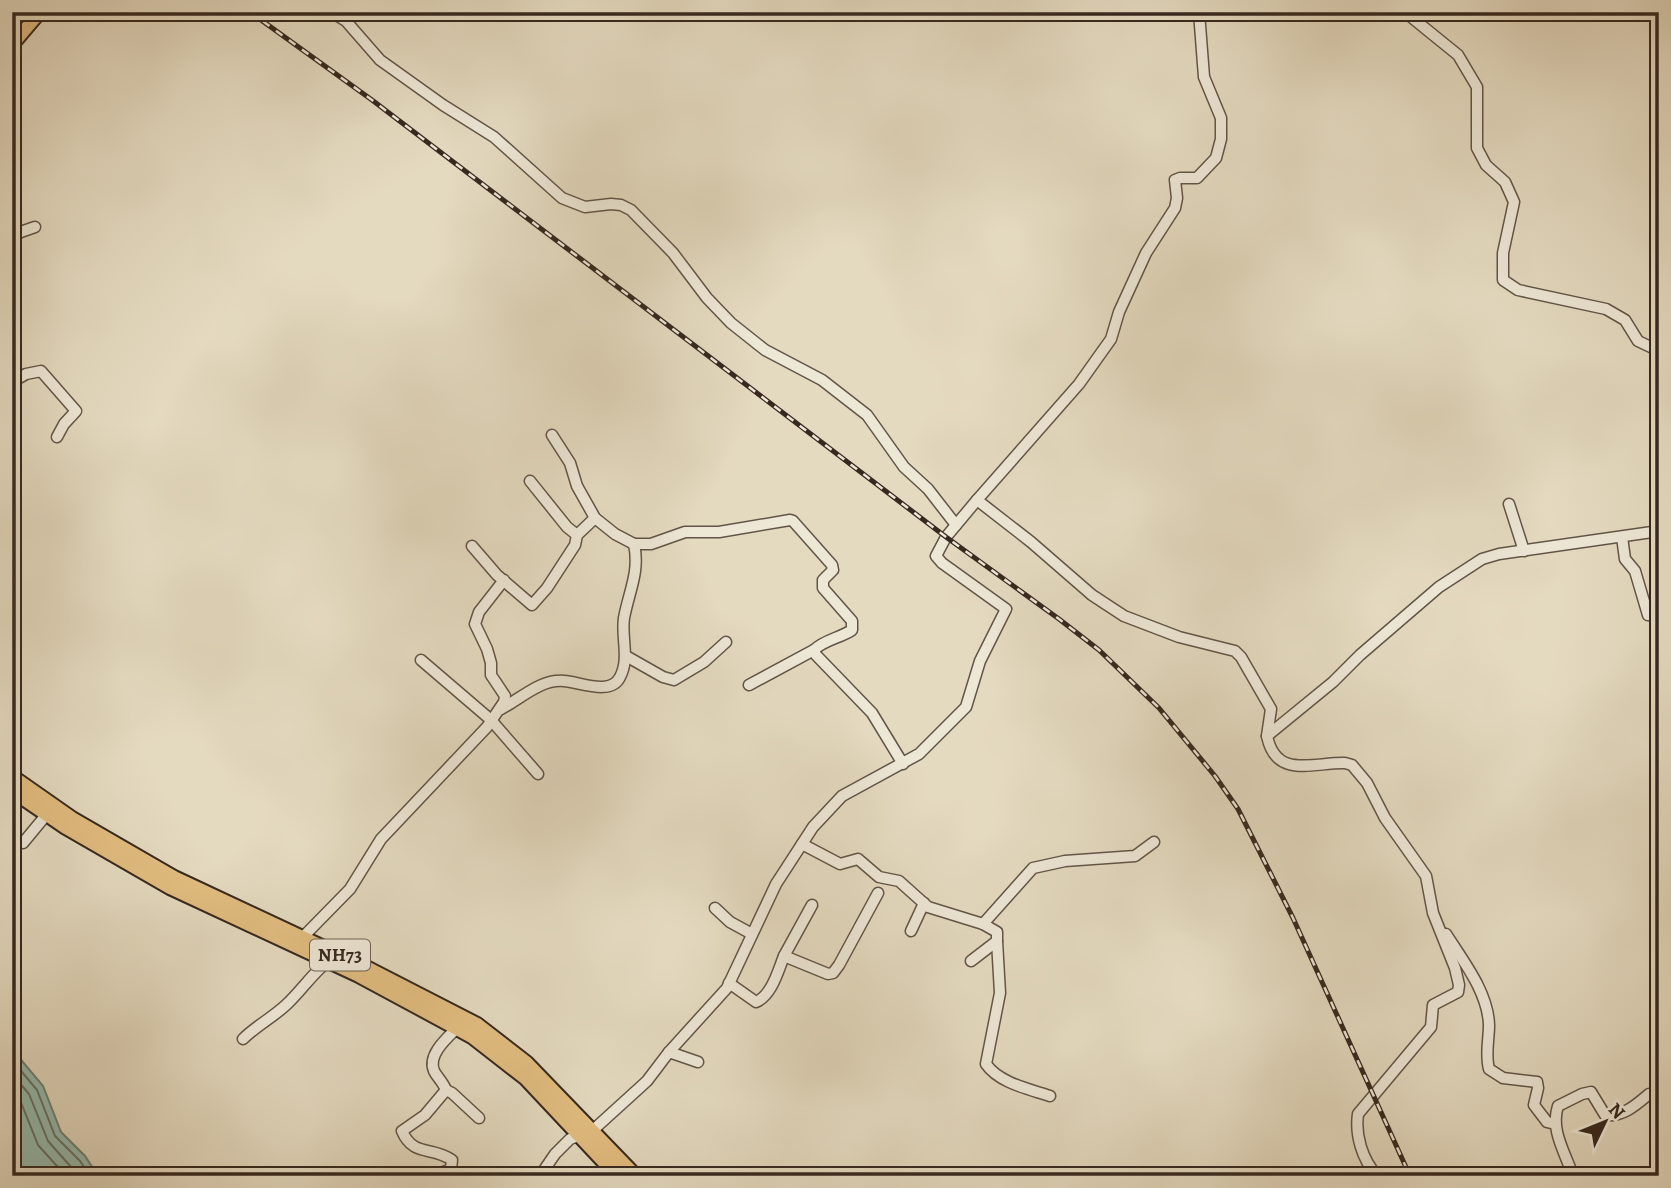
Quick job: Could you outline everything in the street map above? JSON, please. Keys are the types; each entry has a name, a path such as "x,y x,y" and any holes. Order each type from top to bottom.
{"highway":[{"name":"NH73","path":"12,778 72,818 174,878 364,967 477,1025 526,1063 586,1133 618,1176"},
{"name":"NH73","path":"12,790 47,814 170,887 328,961 472,1036 526,1078 635,1176"}],"main road":[{"path":"12,45 40,12"}],"street":[{"path":"331,12 346,20 380,60 494,137 562,198 585,207 611,204 631,210 673,253 707,298 731,323 765,350 822,380 867,415 904,467 929,489 956,525"},
{"path":"540,1176 555,1154 570,1139 586,1133 647,1081 729,983 776,884 813,827 842,796 919,754 965,707 980,661 1006,609 936,556 956,525 1079,384 1111,339 1119,312 1146,253 1175,208 1175,180 1197,178 1216,158 1222,139 1221,118 1204,77 1199,12"},
{"path":"1405,12 1458,55 1477,87 1477,148 1486,164 1506,182 1514,202 1503,253 1503,280 1518,290 1606,309 1625,320 1638,341 1659,351"},
{"path":"12,220 15,234 35,227"},
{"path":"12,382 26,374 41,371 76,411 57,437"},
{"path":"552,435 570,463 577,486 595,518 615,534 634,544 650,544 685,532 719,532 787,520 793,521 832,565 833,570 823,579 823,588 852,621 852,630 749,685"},
{"path":"530,481 567,527 577,535"},
{"path":"977,500 1092,595 1124,616 1179,637 1235,651 1271,709 1268,736 1269,745 1276,755 1289,765 1301,767 1345,763 1352,765 1367,783 1385,818 1426,876 1459,989 1433,1005 1431,1027 1358,1114 1363,1157 1377,1176"},
{"path":"1508,504 1524,551"},
{"path":"472,546 503,580 532,605 547,588 575,545 577,535 595,518"},
{"path":"1268,736 1461,571 1490,557 1659,531"},
{"path":"1622,537 1625,559 1635,571 1648,615 1659,616"},
{"path":"493,716 532,689 548,682 612,685 619,680 626,656 624,621 637,561 634,544"},
{"path":"302,938 350,889 382,839 487,727 504,702 505,695 491,675 487,649 475,624 479,612 503,580"},
{"path":"626,656 663,677 674,680 704,662 726,642"},
{"path":"814,650 872,713 903,764"},
{"path":"421,660 493,716 538,774"},
{"path":"23,843 47,814"},
{"path":"983,924 1033,867 1065,861 1135,856 1154,842"},
{"path":"802,844 840,864 858,859 879,877 899,881 924,903 947,914 983,924 997,932 1000,993 986,1065 992,1072 1019,1086 1050,1096"},
{"path":"784,956 828,974 832,973 878,893"},
{"path":"911,931 924,903"},
{"path":"729,983 748,998 756,1002 761,1000 812,905"},
{"path":"715,908 730,922 752,934"},
{"path":"1437,921 1480,990 1489,1023 1486,1059 1489,1069 1503,1078 1537,1082 1534,1105 1547,1122 1555,1124"},
{"path":"971,961 997,941"},
{"path":"243,1039 257,1025 286,1005 328,961"},
{"path":"457,1028 435,1054 433,1070 446,1090 479,1118"},
{"path":"669,1052 698,1062"},
{"path":"433,1176 451,1169 452,1160 443,1154 420,1152 406,1139 402,1131 425,1115 446,1090"},
{"path":"1573,1176 1555,1124 1558,1105 1591,1092 1605,1115 1615,1116 1632,1108 1649,1094"}],"water":[{"path":"12,1049 43,1086 61,1132 85,1156 98,1176 12,1176"}],"railway":[{"path":"250,12 372,100 946,537 1059,619 1099,650 1159,708 1215,776 1238,809 1293,918 1410,1176"}]}
